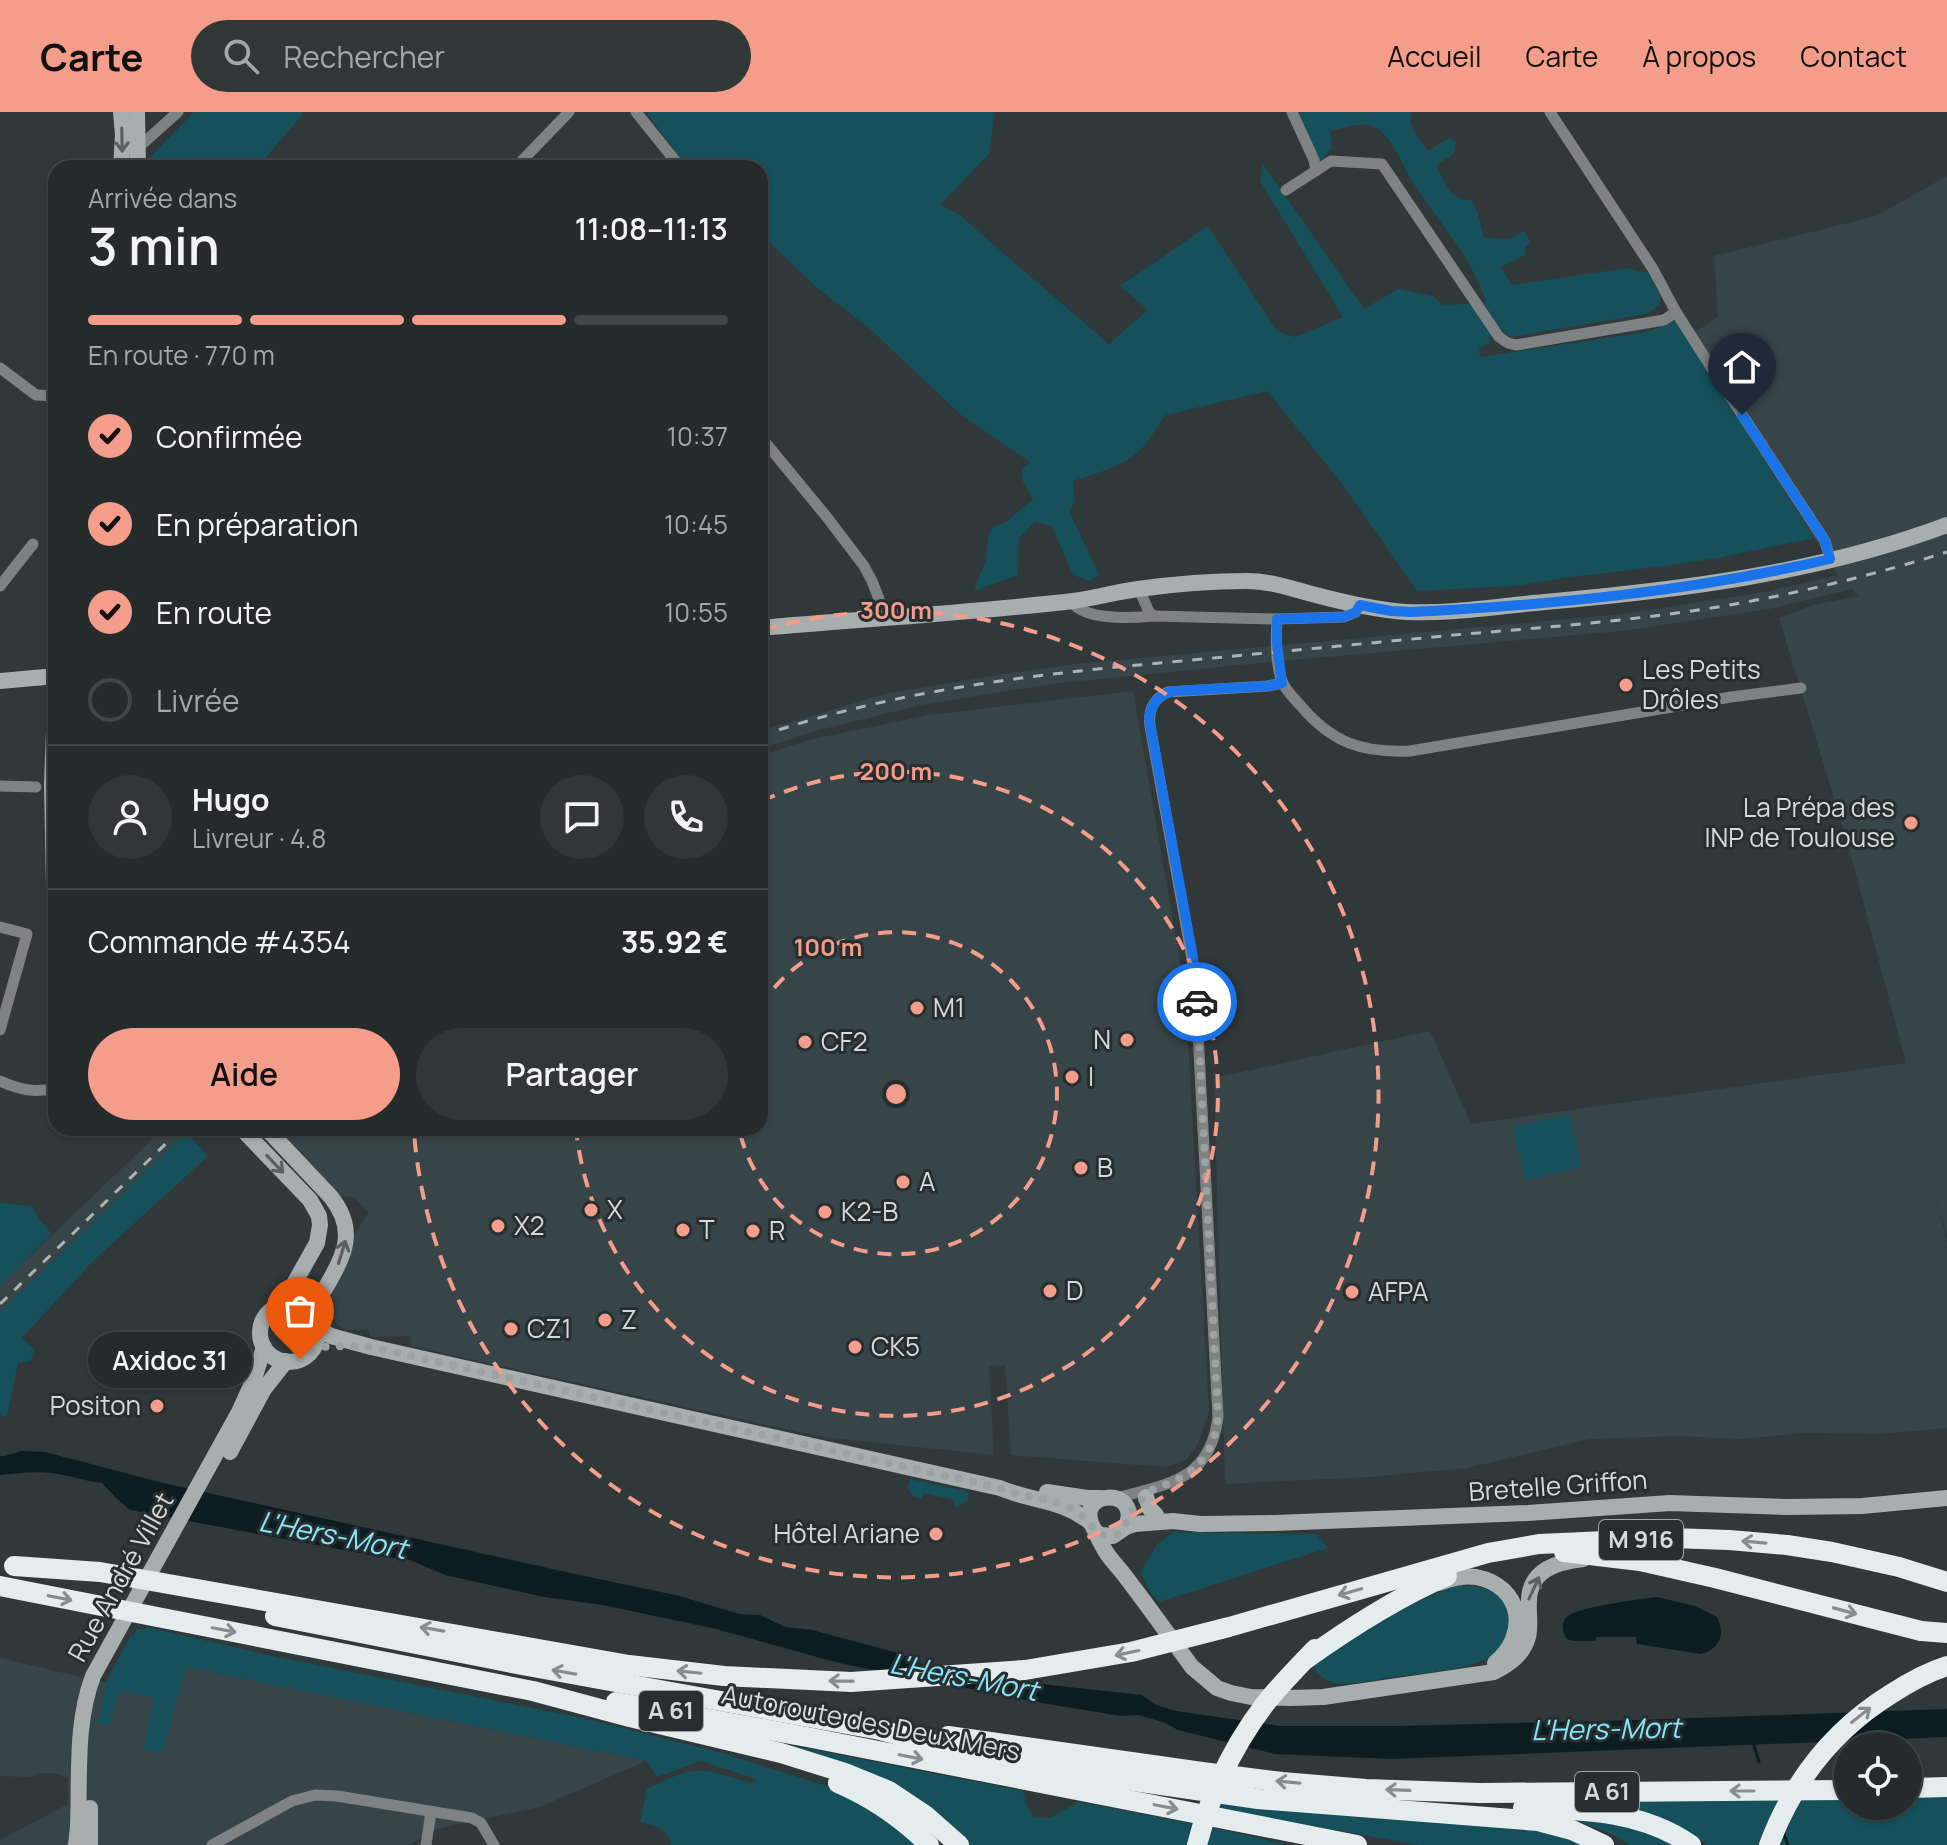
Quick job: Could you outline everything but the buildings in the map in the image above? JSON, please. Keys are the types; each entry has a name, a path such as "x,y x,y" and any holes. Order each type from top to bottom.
{"highway":[{"name":"M 916","path":"1197,1845 1208,1808 1236,1748 1264,1706 1320,1643 1398,1592 1452,1564 1488,1553 1539,1544 1672,1538 1729,1540 1832,1552 1947,1582"},
{"name":"M 916","path":"1306,1659 1356,1623 1414,1590 1459,1571 1538,1553 1567,1552 1640,1561 1921,1631 1947,1633"},
{"path":"161,1589 629,1665 766,1679 851,1682 1025,1670 1078,1663 1229,1627 1452,1564"},
{"name":"A 61","path":"7,1565 161,1589 880,1730 954,1737 1282,1782 1480,1793 1834,1790"},
{"name":"A 61","path":"0,1586 533,1691"},
{"path":"1769,1845 1796,1787 1835,1737 1883,1699 1943,1667"},
{"path":"533,1691 781,1753 836,1770 889,1791 925,1815 959,1845"},
{"name":"Autoroute des Deux Mers","path":"533,1691 632,1704 1357,1845"},
{"path":"880,1730 966,1752 1179,1789 1258,1799 1538,1821 1572,1830 1604,1845"},
{"path":"714,1738 848,1787 892,1813 929,1845"},
{"path":"1922,1788 1947,1787"},
{"path":"1416,1813 1449,1805 1607,1813 1651,1823 1691,1845"}],"main road":[{"path":"132,112 138,160"},
{"path":"121,160 123,135 132,112"},
{"path":"768,627 1071,601 1139,589 1211,582 1271,582 1360,605 1411,612 1599,597 1686,587 1830,559 1947,525"},
{"path":"0,681 48,677"},
{"path":"0,690 48,688"},
{"path":"249,1136 310,1200 319,1216 317,1243 282,1305"},
{"path":"273,1136 338,1206 343,1218 346,1238 343,1256 319,1297 315,1344 311,1351"},
{"path":"371,1347 330,1346 311,1351 300,1359 286,1361 273,1357 264,1347 260,1331 272,1309 291,1304 300,1306 331,1336 1000,1488 1075,1510 1101,1535 1113,1536 1128,1507"},
{"name":"Rue André Villet","path":"217,1465 264,1347"},
{"name":"Rue André Villet","path":"90,1845 94,1711 107,1671 217,1465 264,1389 286,1361"},
{"path":"1000,1488 1016,1486 1128,1507"},
{"name":"Bretelle Griffon","path":"1173,1521 1156,1515 1150,1509 1128,1507 1135,1524 1173,1521 1200,1524 1514,1514 1670,1503 1862,1506 1947,1498"},
{"path":"1128,1507 1096,1501 1090,1511 1093,1527 1108,1555 1192,1667 1217,1688 1251,1697 1323,1697 1494,1672 1509,1664 1521,1652 1528,1638 1529,1593 1544,1571 1555,1564 1597,1557"},
{"path":"1124,1574 1119,1552 1128,1507"},
{"name":"Rue André Villet","path":"76,1845 82,1720 89,1687 103,1656 175,1540"},
{"path":"1414,1590 1460,1577 1473,1577 1502,1589 1512,1601 1517,1617 1516,1635 1507,1653 1492,1665 1461,1678"}],"street":[{"path":"132,112 147,122 165,123"},
{"path":"139,147 178,112"},
{"path":"523,160 569,112"},
{"path":"636,112 675,160"},
{"path":"1292,112 1316,171"},
{"path":"1550,112 1825,541 1830,559"},
{"path":"1286,190 1331,161 1382,164 1499,337 1508,343 1516,345 1625,328 1664,320 1676,312"},
{"path":"0,368 36,395 48,396"},
{"path":"768,446 864,566 886,617"},
{"path":"0,586 33,544"},
{"path":"1139,589 1149,612 1154,616"},
{"path":"1071,601 1084,613 1094,615 1277,619 1344,617 1356,612 1360,605"},
{"path":"1277,619 1282,683 1308,715 1335,738 1367,749 1389,752 1801,688"},
{"path":"1128,1507 1185,1475 1204,1458 1213,1441 1218,1417 1195,975 1150,713 1158,698 1168,692 1282,683"},
{"path":"0,786 36,787"},
{"path":"0,927 27,934 0,1030"},
{"path":"0,1081 26,1090 48,1090"},
{"path":"212,1845 292,1801 315,1795 472,1818 481,1823 494,1845"},
{"path":"426,1845 431,1812"}],"shaded area":[{"path":"194,112 303,114 264,160 151,160 151,156"},
{"path":"646,112 995,112 989,154 940,205 957,213 1110,345 1148,310 1120,286 1208,226 1277,331 1295,337 1343,317 1260,181 1263,164 1364,309 1398,289 1433,296 1443,305 1486,303 1463,255 1384,134 1367,125 1330,131 1332,148 1320,161 1308,151 1288,112 1412,112 1412,128 1428,151 1449,138 1456,142 1454,154 1436,165 1453,194 1472,200 1484,237 1508,239 1525,231 1530,243 1525,247 1525,255 1501,267 1512,285 1628,268 1648,273 1660,295 1660,305 1646,314 1511,337 1499,327 1492,330 1489,343 1479,348 1480,357 1651,331 1675,320 1814,538 1718,558 1515,586 1417,591 1343,485 1267,391 1166,415 1136,454 1111,468 1073,481 1075,501 1069,511 1099,575 1090,581 1073,575 1052,526 1035,522 1019,538 1018,575 974,591 986,559 992,527 1005,523 1033,499 1023,482 1021,470 1030,462 961,415 869,328 817,288 768,241 768,160 681,160"},
{"name":"AFPA","path":"1947,176 1947,1237 1934,1186 1947,1243 1947,1428 1880,1434 1804,1433 1740,1439 1681,1436 1589,1439 1467,1468 1369,1477 1225,1484 1214,1078 1430,1031 1471,1124 1906,1063 1846,837 1779,618 1813,605 1859,596 1853,589 1769,609 1622,631 1051,684 921,705 811,732 768,746 768,729 885,694 1004,674 1076,664 1622,614 1764,592 1838,575 1686,338 1718,317 1714,256 1876,216"},
{"path":"1133,691 1185,990 1209,1412 1198,1443 1186,1460 1165,1467 1011,1455 1005,1365 989,1366 994,1455 822,1437 411,1346 410,1336 370,1337 369,1330 347,1330 337,1324 328,1306 329,1296 354,1235 369,1213 354,1197 336,1193 286,1136 768,1136 768,753 809,740 929,715"},
{"path":"1569,1114 1581,1167 1525,1181 1512,1127"},
{"path":"156,1136 182,1136 0,1312 0,1285"},
{"path":"182,1136 190,1136 202,1149 207,1157 92,1262 22,1338 34,1349 31,1361 18,1363 7,1417 0,1415 0,1312"},
{"path":"0,1203 32,1206 52,1234 0,1285"},
{"path":"910,1479 966,1491 968,1500 958,1507 954,1506 955,1500 924,1493 922,1499 914,1497 907,1489"},
{"path":"1174,1532 1316,1534 1328,1548 1159,1602 1140,1573 1157,1544"},
{"path":"1457,1585 1489,1590 1505,1605 1508,1631 1501,1648 1494,1654 1459,1668 1359,1683 1335,1683 1317,1673 1314,1666 1317,1658 1385,1618"},
{"path":"147,1627 268,1655 583,1718 718,1752 827,1786 862,1802 918,1845 671,1845 664,1831 640,1822 647,1789 675,1776 697,1771 756,1783 756,1779 701,1761 657,1777 646,1761 186,1667 162,1753 143,1749 154,1698 119,1691 110,1725 97,1724 107,1680 130,1637 137,1629"},
{"path":"138,1657 646,1761 540,1807 436,1829 408,1845 0,1845 0,1840 68,1804 68,1778 55,1773 37,1773 32,1777 0,1776 0,1658 115,1685"},
{"path":"794,1746 1023,1791 1033,1817 1049,1818 1079,1802 1194,1824 1188,1845 966,1845 793,1749"},
{"path":"1947,1793 1947,1845 1781,1845 1795,1811 1805,1797 1834,1796 1834,1820 1922,1820 1922,1794"},
{"path":"1600,1798 1780,1798 1758,1845 1708,1845 1654,1815 1600,1803"},
{"path":"1220,1803 1312,1813 1492,1824 1550,1832 1584,1845 1419,1845 1217,1809"},
{"path":"1566,1817 1603,1818 1682,1845 1629,1845 1616,1836"},
{"path":"1211,1827 1288,1845 1206,1845"}],"water":[{"name":"L'Hers-Mort","path":"21,1451 45,1452 163,1483 680,1596 739,1614 760,1615 785,1627 812,1630 898,1653 924,1665 1050,1685 1142,1695 1156,1705 1176,1711 1280,1726 1399,1726 1947,1709 1947,1737 1922,1738 1922,1732 1834,1732 1834,1741 1392,1759 1275,1754 1178,1730 1138,1715 1121,1716 1042,1703 839,1663 716,1629 445,1575 410,1560 130,1510 102,1483 45,1472 0,1475 0,1456"},
{"path":"1657,1597 1695,1606 1717,1617 1721,1635 1717,1645 1701,1654 1637,1644 1636,1637 1597,1637 1595,1641 1573,1641 1567,1639 1564,1633 1564,1621 1574,1613"}],"waterway":[{"path":"1753,1742 1759,1762"},
{"path":"1784,1834 1788,1845"}],"railway":[{"path":"768,734 864,706 1021,678 1594,623 1724,606 1836,583 1947,552"},
{"path":"0,1304 174,1136"}],"way so far":[{"path":"300,1359 318,1348 371,1347 1000,1488 1075,1510 1090,1522 1096,1532 1113,1536 1126,1527 1129,1514 1151,1490 1185,1475 1204,1458 1216,1430 1213,1300 1197,1002"}],"place":[{"name":"Les Petits Drôles","path":"1626,685"},
{"name":"La Prépa des INP de Toulouse","path":"1911,823"},
{"name":"M1","path":"917,1008"},
{"name":"N","path":"1127,1040"},
{"name":"CF2","path":"805,1042"},
{"name":"I","path":"1072,1077"},
{"name":"B","path":"1081,1168"},
{"name":"A","path":"903,1182"},
{"name":"X","path":"591,1210"},
{"name":"K2-B","path":"825,1212"},
{"name":"X2","path":"498,1226"},
{"name":"T","path":"683,1230"},
{"name":"R","path":"753,1231"},
{"name":"D","path":"1050,1291"},
{"name":"AFPA","path":"1352,1292"},
{"name":"Z","path":"605,1320"},
{"name":"CZ1","path":"511,1329"},
{"name":"CK5","path":"855,1347"},
{"name":"Axidoc 31","path":"300,1359"},
{"name":"Positon","path":"157,1406"},
{"name":"Hôtel Ariane","path":"936,1534"}],"route":[{"path":"1197,1002 1193,957 1149,719 1151,708 1158,698 1174,691 1282,683 1277,619 1344,617 1356,612 1360,605 1411,612 1613,596 1686,587 1830,559 1825,541 1742,415"}]}
